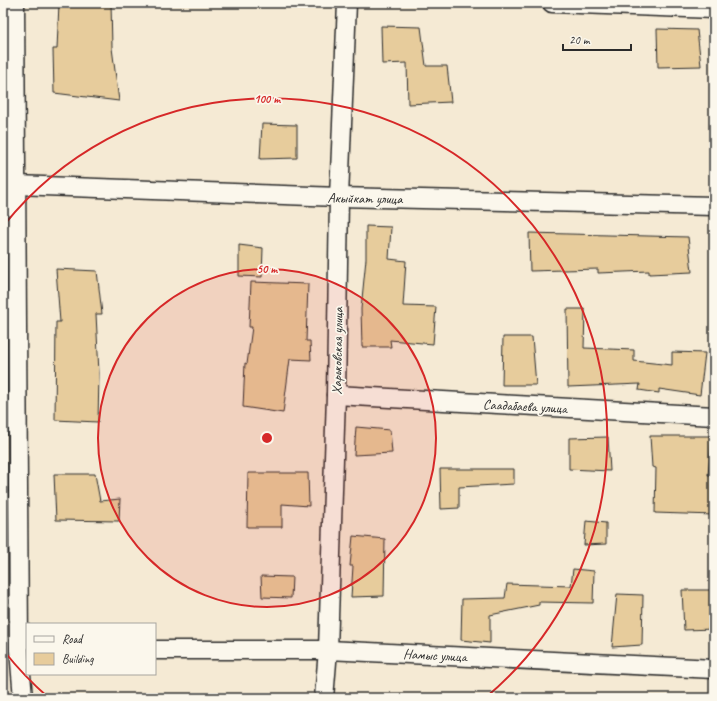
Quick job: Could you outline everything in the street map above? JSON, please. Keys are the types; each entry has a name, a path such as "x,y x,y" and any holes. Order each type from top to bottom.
{"street":[{"path":"15,3 23,698"},
{"name":"Харьковская улица","path":"324,698 328,650 336,395 339,197 347,3"},
{"path":"552,3 714,9"},
{"name":"Акыйкат улица","path":"16,185 339,197 714,206"},
{"name":"Саадабаева улица","path":"336,395 714,416"},
{"name":"Намыс улица","path":"156,650 328,650 714,669"}],"building":[{"path":"59,3 111,3 112,48 119,101 54,93 53,49 57,49"},
{"path":"381,26 421,27 426,66 447,66 451,102 408,104 407,63 382,64"},
{"path":"657,29 697,30 701,66 658,67"},
{"path":"262,124 297,125 297,158 260,159"},
{"path":"366,226 391,227 389,259 406,261 403,306 436,307 433,344 390,340 391,347 362,347 361,309 366,259"},
{"path":"529,233 688,237 692,272 649,274 649,271 598,273 598,269 530,271"},
{"path":"239,245 263,248 262,277 239,276"},
{"path":"56,269 97,271 102,314 96,314 99,373 98,422 55,420 56,322 60,322"},
{"path":"251,282 308,284 306,341 310,341 311,360 290,359 283,413 243,407 245,363 247,364 252,327 249,327"},
{"path":"567,309 585,309 584,348 634,350 634,361 672,365 672,352 705,353 700,395 659,389 659,393 639,390 640,384 568,387"},
{"path":"503,337 532,337 536,385 502,385"},
{"path":"356,427 390,430 392,453 354,455"},
{"path":"650,436 712,436 708,475 714,475 714,515 655,513 656,468 652,467"},
{"path":"608,437 610,471 569,469 569,438"},
{"path":"440,469 514,469 514,484 459,487 459,508 441,509"},
{"path":"248,473 308,473 309,506 282,504 282,527 247,527"},
{"path":"54,474 95,474 100,501 120,499 119,521 56,520"},
{"path":"586,521 606,523 606,544 584,545"},
{"path":"353,536 385,539 384,596 351,597 353,566 350,566"},
{"path":"573,569 594,571 593,603 539,602 539,605 490,615 490,643 461,640 462,599 505,598 507,584 571,586"},
{"path":"261,576 292,577 291,598 262,597"},
{"path":"682,590 714,590 714,629 684,630"},
{"path":"617,594 643,595 642,645 612,647"}]}
